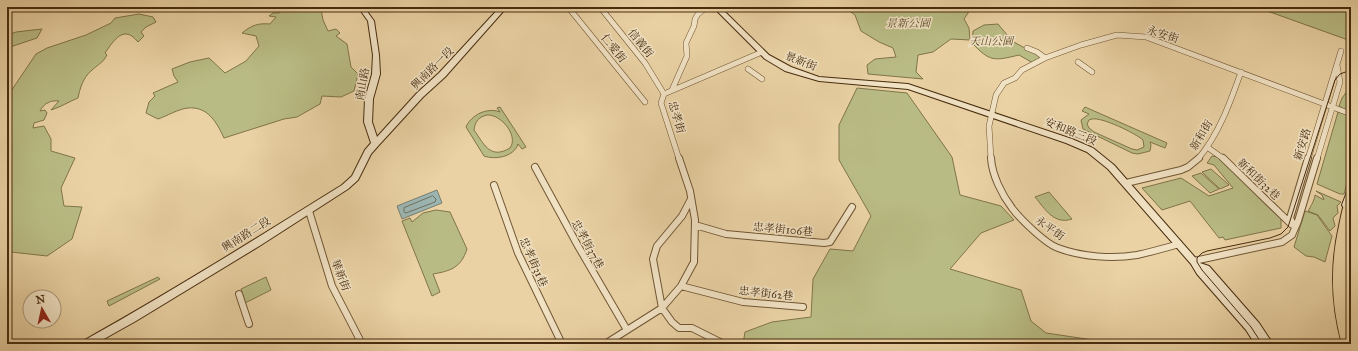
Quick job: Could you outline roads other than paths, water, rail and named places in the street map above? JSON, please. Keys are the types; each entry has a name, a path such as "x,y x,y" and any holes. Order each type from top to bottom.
{"highway":[{"path":"1348,344 1339,308 1337,267 1341,236 1351,199"},
{"path":"1351,232 1347,256 1345,292 1351,330"}],"main road":[{"name":"南山路","path":"361,7 370,21 376,55 376,74 369,99 368,122 374,144"},
{"name":"興南路一段","path":"374,144 420,95 442,75 504,7"},
{"name":"景新街","path":"716,7 771,60 788,69 832,81 900,86"},
{"name":"安和路三段","path":"900,86 931,93 1069,141 1090,150 1107,162 1180,244 1200,271 1249,327 1260,344"},
{"name":"興南路二段","path":"86,344 114,329 309,211 345,186 356,178 368,152 374,144"},
{"path":"1344,344 1336,309 1334,266 1337,238 1351,191"},
{"name":"安和路三段","path":"1194,261 1206,269 1256,326 1268,344"},
{"name":"興南路二段","path":"94,344 114,329"}],"street":[{"name":"仁愛街","path":"568,7 645,102"},
{"name":"信義街","path":"600,7 645,63 664,94"},
{"name":"忠孝街","path":"605,344 662,308 681,286 694,262 695,225 690,191 661,103 664,94 672,90 687,56 686,43 694,26 695,19 698,14 707,7"},
{"name":"永安街","path":"991,115 996,95 1004,83 1015,78 1022,70 1045,58 1110,36 1146,37 1351,114"},
{"path":"1027,48 1037,52 1045,58"},
{"path":"672,90 694,83 762,52"},
{"name":"新安路","path":"1295,228 1290,218 1341,52"},
{"path":"1078,62 1092,72"},
{"name":"新安路","path":"1194,261 1282,242 1292,235 1340,82 1337,65"},
{"path":"748,69 762,79"},
{"name":"新和街","path":"1126,183 1177,171 1188,167 1202,156 1230,101 1241,72"},
{"name":"永平街","path":"991,115 989,134 991,161 995,176 1007,201 1021,220 1057,248 1080,254 1111,257 1137,255 1180,244"},
{"name":"新和街32巷","path":"1207,147 1219,154 1295,228"},
{"name":"忠孝街37巷","path":"535,167 581,252 627,330"},
{"name":"忠孝街31巷","path":"494,185 518,253 562,344"},
{"path":"691,199 682,216 657,246 652,259 662,308 672,322 679,328 692,328 724,344"},
{"name":"忠孝街106巷","path":"695,225 726,234 824,243 830,242 852,207"},
{"name":"華新街","path":"309,211 332,286 362,344"},
{"name":"忠孝街62巷","path":"681,286 742,302 803,307"},
{"path":"239,294 249,324"}],"water":[{"path":"437,190 442,203 402,219 397,206"}],"tram line":[{"path":"1262,344 1251,327 1202,270 1197,262 1197,258 1202,253 1207,251 1270,238 1281,234 1288,227 1335,80 1340,74 1351,70"}],"park label":[{"name":"景新公園","path":"908,23"},
{"name":"天山公園","path":"991,41"}]}
